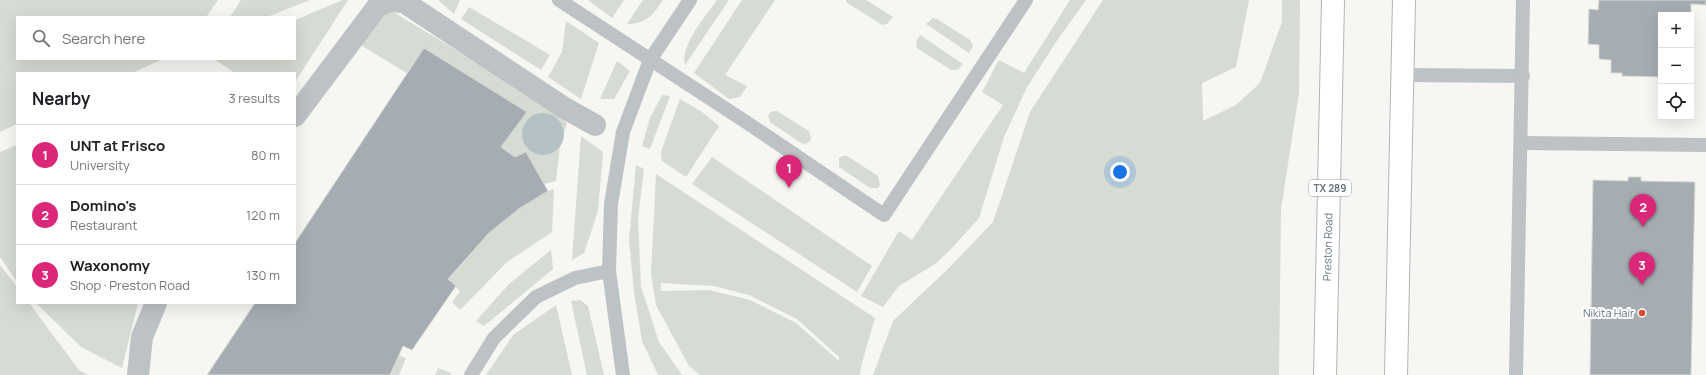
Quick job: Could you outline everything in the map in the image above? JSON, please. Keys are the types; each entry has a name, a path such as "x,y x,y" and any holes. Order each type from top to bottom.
{"main road":[{"name":"Preston Road","path":"1325,375 1333,0"},
{"path":"1396,375 1404,0"}],"street":[{"path":"296,115 377,7 389,1 404,2 595,125"},
{"path":"138,375 142,337 156,304"}],"lane":[{"path":"623,375 609,271 611,204 623,132 650,60 690,0"},
{"path":"563,1 884,214 1026,0"},
{"path":"1516,375 1523,0"},
{"path":"1402,75 1522,76"},
{"path":"1521,143 1706,145"},
{"path":"471,375 494,338 536,297 575,278 609,271"},
{"path":"619,349 634,375"}],"shaded area":[{"path":"0,0 218,0 207,16 16,16 16,60 161,60 134,72 16,72 16,124 0,132"},
{"path":"241,0 310,0 270,16 231,16"},
{"path":"343,0 348,0 296,80 296,72 234,72 216,60 296,60 296,20"},
{"path":"438,0 460,0 454,14"},
{"path":"588,0 624,0 612,18"},
{"path":"643,0 663,0 648,18 634,24 627,24"},
{"path":"717,0 729,0 685,65 684,57 690,40"},
{"path":"742,0 775,0 725,75 747,86 740,97 729,99 694,73"},
{"path":"846,0 866,0 893,17 887,24 882,25 846,2"},
{"path":"1070,0 1086,0 1056,42 1027,87 1004,137 979,218 952,248 935,264 899,286 883,307 861,296 899,231 912,240 1003,105 982,92 999,60 1024,73"},
{"path":"1103,0 1249,0 1236,67 1202,83 1203,121 1236,105 1260,83 1282,22 1282,0 1300,0 1299,93 1281,209 1279,375 873,375 893,321 947,270 993,222 1030,112"},
{"path":"469,7 550,55 541,70 461,19"},
{"path":"390,10 552,108 567,123 560,146 556,181 544,184 526,152 515,157 501,147 527,112 482,119 359,44"},
{"path":"933,18 970,40 973,46 969,53 926,24"},
{"path":"566,21 599,43 581,99 548,77 562,52"},
{"path":"920,35 963,64 958,70 951,70 917,48 916,42"},
{"path":"617,61 630,71 614,99 600,99"},
{"path":"662,95 670,96 650,149 642,146 650,118"},
{"path":"680,99 702,112 719,126 686,177 662,161 661,152"},
{"path":"774,111 777,111 809,131 811,140 806,144 801,143 770,122 768,116"},
{"path":"539,113 547,113 555,116 561,122 564,134 561,146 555,152 547,155 539,155 531,152 525,146 522,138 522,130 525,122 531,116"},
{"path":"581,136 603,152 598,211 584,253 572,260"},
{"path":"16,145 16,281 0,257 0,152"},
{"path":"847,156 878,176 880,185 878,188 870,188 839,167 839,158"},
{"path":"712,157 872,266 857,292 692,184"},
{"path":"636,165 644,169 638,219 641,287 659,342 682,375 658,375 642,341 634,292 629,240"},
{"path":"656,174 875,318 861,366 860,375 700,375 689,366 656,305 651,274","holes":["661,283 714,286 749,295 797,319 839,357 839,361 796,323 750,300 709,290 661,291"]},
{"path":"554,189 552,232 507,262 460,310 452,302 460,291 448,279 489,233 520,208"},
{"path":"551,250 553,269 484,326 476,321 509,284"},
{"path":"0,265 16,286 16,304 30,304 79,370 88,375 0,375"},
{"path":"580,300 588,306 604,375 587,375 571,301"},
{"path":"37,304 138,304 122,368 81,347"},
{"path":"556,305 572,375 486,375 513,335"},
{"path":"398,355 406,358 399,375 391,375"},
{"path":"438,368 451,373 450,375 435,375"}],"building":[{"path":"1599,0 1706,0 1706,5 1691,4 1691,12 1658,12 1658,77 1622,76 1622,73 1611,73 1611,60 1599,59 1599,45 1588,44 1589,9 1598,10"},
{"path":"424,48 527,112 501,147 515,157 526,152 548,191 520,208 489,233 448,279 456,286 412,350 403,346 390,375 207,375 254,304 296,304 296,241"},
{"path":"1628,177 1641,177 1641,181 1695,182 1691,375 1590,375 1593,180 1628,181"}],"place":[{"name":"UNT at Frisco","path":"789,188"},
{"name":"Domino's","path":"1643,227"},
{"name":"Waxonomy","path":"1642,285"},
{"name":"Nikita Hair","path":"1642,313"}]}
